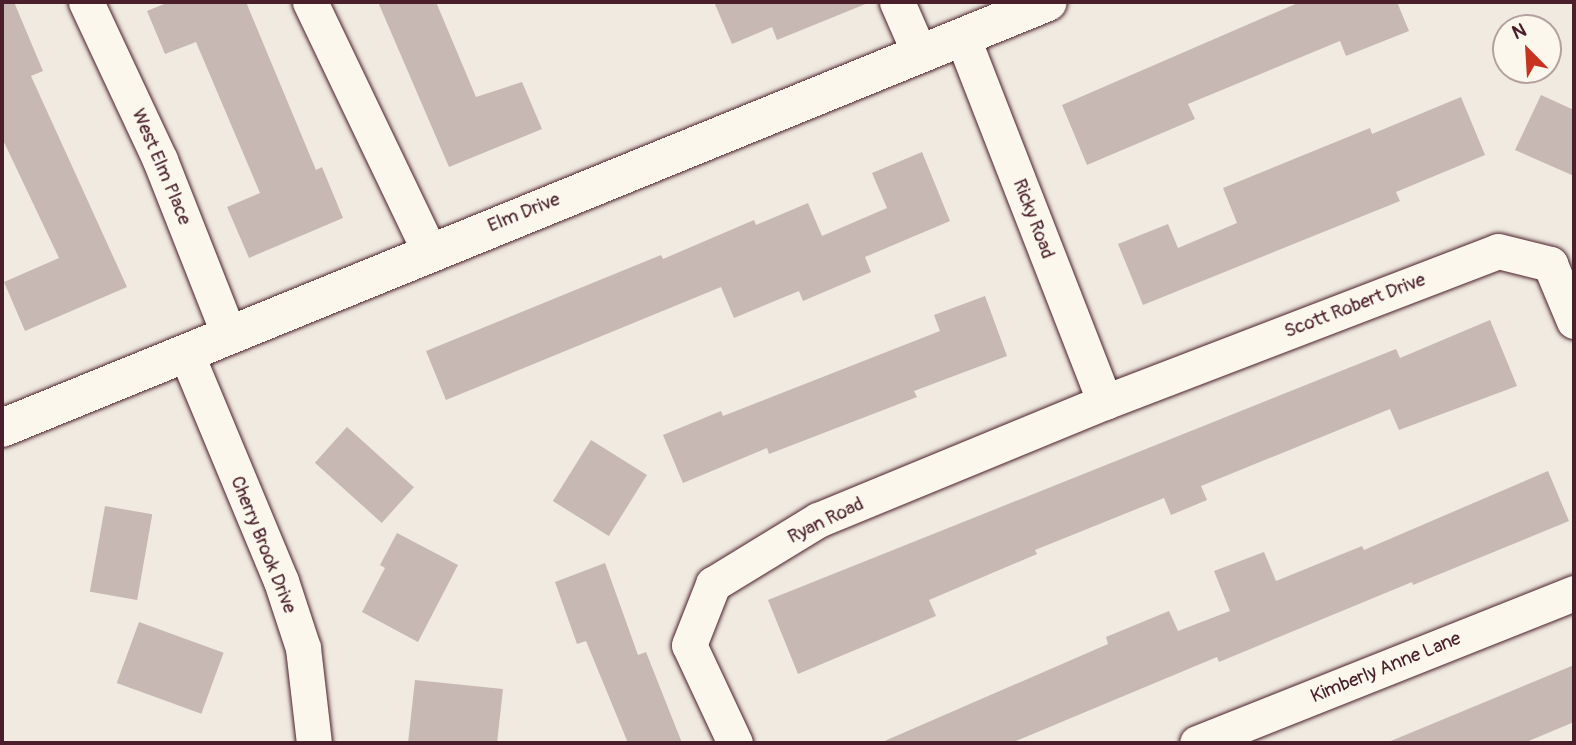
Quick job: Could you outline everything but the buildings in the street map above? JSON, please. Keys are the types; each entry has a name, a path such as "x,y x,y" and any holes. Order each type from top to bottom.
{"street":[{"name":"West Elm Place","path":"86,2 160,160 229,335"},
{"path":"310,2 430,252"},
{"path":"897,2 919,52"},
{"name":"Elm Drive","path":"2,428 919,52 1048,2"},
{"name":"Ricky Road","path":"962,36 1105,402"},
{"name":"Scott Robert Drive","path":"1105,402 1498,251 1550,264 1574,321"},
{"name":"Cherry Brook Drive","path":"186,353 281,581 303,648 316,742"},
{"name":"Ryan Road","path":"735,743 689,645 713,584 818,520 1105,402"},
{"name":"Kimberly Anne Lane","path":"1197,743 1574,593"}]}
